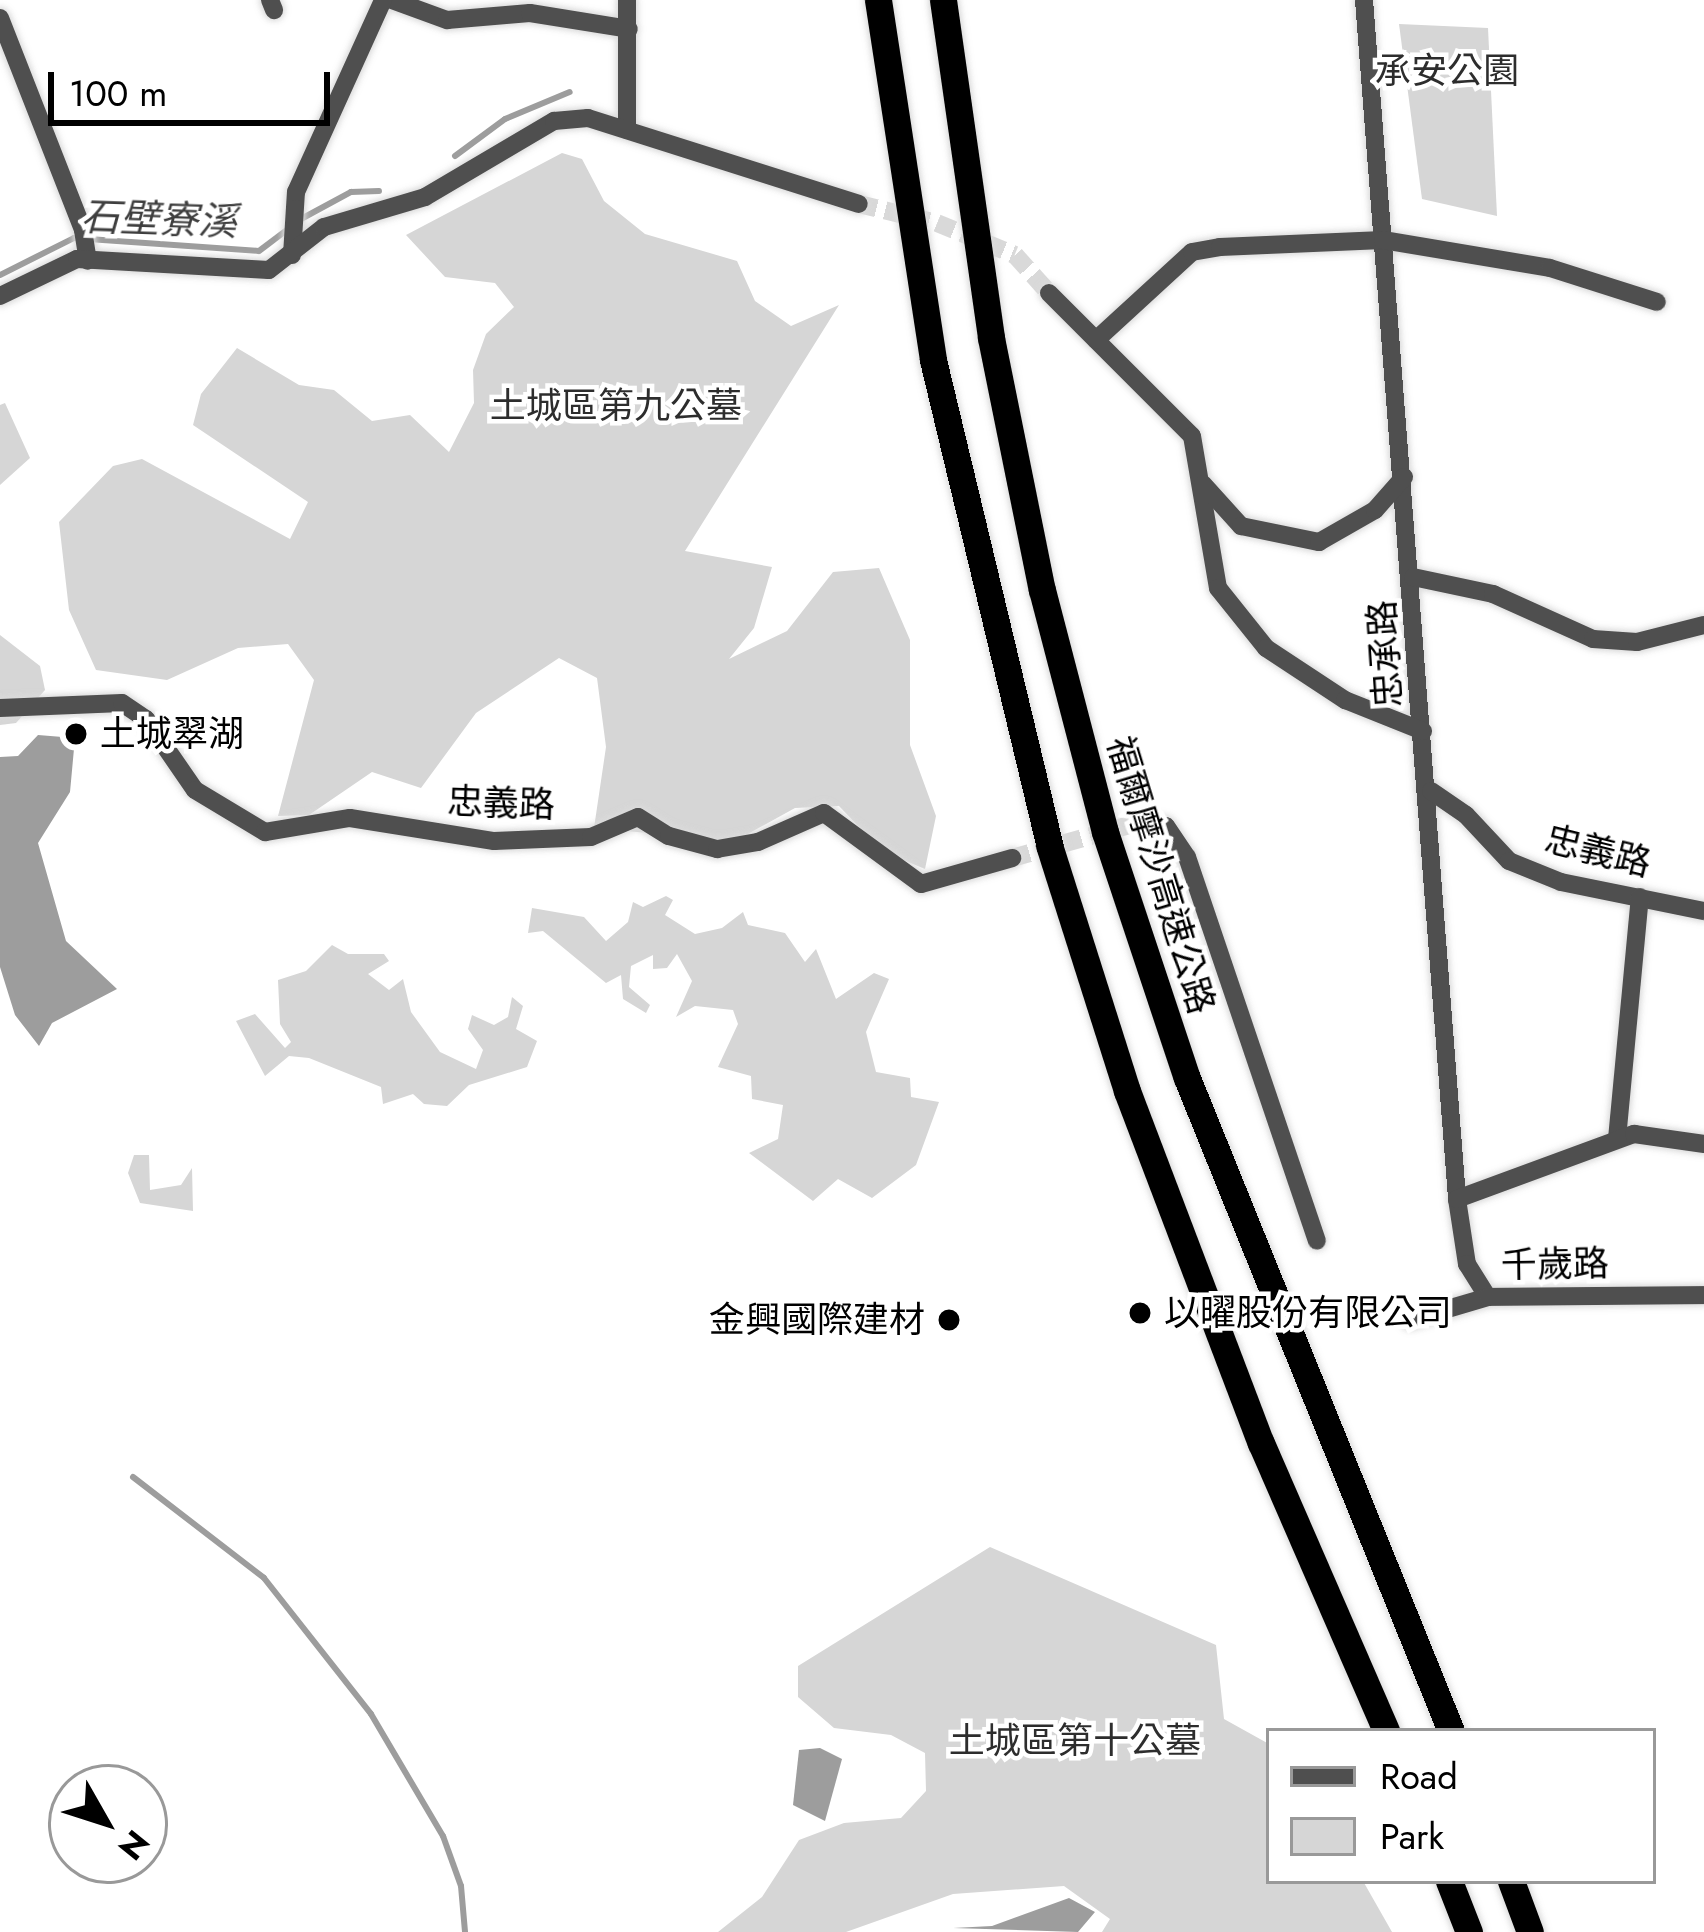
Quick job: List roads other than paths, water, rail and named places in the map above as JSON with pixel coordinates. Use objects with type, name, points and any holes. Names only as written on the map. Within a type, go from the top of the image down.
[{"type":"highway","points":[[878,0],[933,360],[1049,845],[1136,1113],[1262,1443],[1385,1728]]},
{"type":"highway","name":"福爾摩沙高速公路","points":[[943,0],[991,338],[1042,590],[1105,832],[1186,1078],[1449,1728]]},
{"type":"highway","points":[[1450,1884],[1469,1932]]},
{"type":"highway","points":[[1512,1884],[1530,1932]]},
{"type":"street","points":[[290,248],[293,214],[388,0],[447,20],[530,14],[629,29]]},
{"type":"street","points":[[627,0],[627,130]]},
{"type":"street","name":"忠承路","points":[[1364,0],[1431,791],[1457,1199],[1466,1264],[1488,1297]]},
{"type":"street","points":[[0,18],[86,246]]},
{"type":"street","points":[[0,296],[86,246],[247,274],[324,227],[425,197],[554,121],[588,118],[859,203]]},
{"type":"street","points":[[1096,340],[1192,252],[1383,240],[1550,268],[1657,302]]},
{"type":"street","points":[[1049,293],[1192,436],[1218,588],[1266,648],[1345,700],[1423,731]]},
{"type":"street","points":[[1202,483],[1241,526],[1319,542],[1375,510],[1404,477]]},
{"type":"street","points":[[1413,578],[1493,594],[1593,639],[1637,641],[1704,625]]},
{"type":"street","name":"忠義路","points":[[0,708],[122,704],[146,719],[195,790],[265,832],[350,818],[494,842],[591,837],[638,817],[669,836],[717,849],[824,813],[921,884],[1012,858]]},
{"type":"street","name":"忠義路","points":[[1431,791],[1466,815],[1509,861],[1561,882],[1704,911]]},
{"type":"street","points":[[1140,822],[1166,826],[1187,857],[1317,1241]]},
{"type":"street","points":[[1617,1139],[1640,897]]},
{"type":"street","points":[[1457,1199],[1617,1139],[1660,1133],[1704,1144]]},
{"type":"street","name":"千歲路","points":[[1410,1320],[1488,1297],[1704,1295]]},
{"type":"waterway","name":"石壁寮溪","points":[[455,156],[505,119],[570,92]]},
{"type":"waterway","name":"石壁寮溪","points":[[301,219],[351,192],[379,191]]},
{"type":"waterway","name":"石壁寮溪","points":[[0,275],[74,238],[259,251],[291,227]]},
{"type":"waterway","points":[[133,1477],[264,1578],[371,1714],[443,1836],[461,1886],[465,1932]]},
{"type":"tunnel","points":[[859,204],[937,223],[1015,255],[1049,293]]},
{"type":"tunnel","points":[[1012,858],[1140,822]]},
{"type":"place","name":"土城翠湖","points":[[76,734]]},
{"type":"place","name":"以曜股份有限公司","points":[[1140,1313]]},
{"type":"place","name":"金興國際建材","points":[[949,1320]]},
{"type":"park label","name":"承安公園","points":[[1447,71]]},
{"type":"park label","name":"土城區第九公墓","points":[[616,406]]},
{"type":"park label","name":"土城區第十公墓","points":[[1075,1741]]}]
